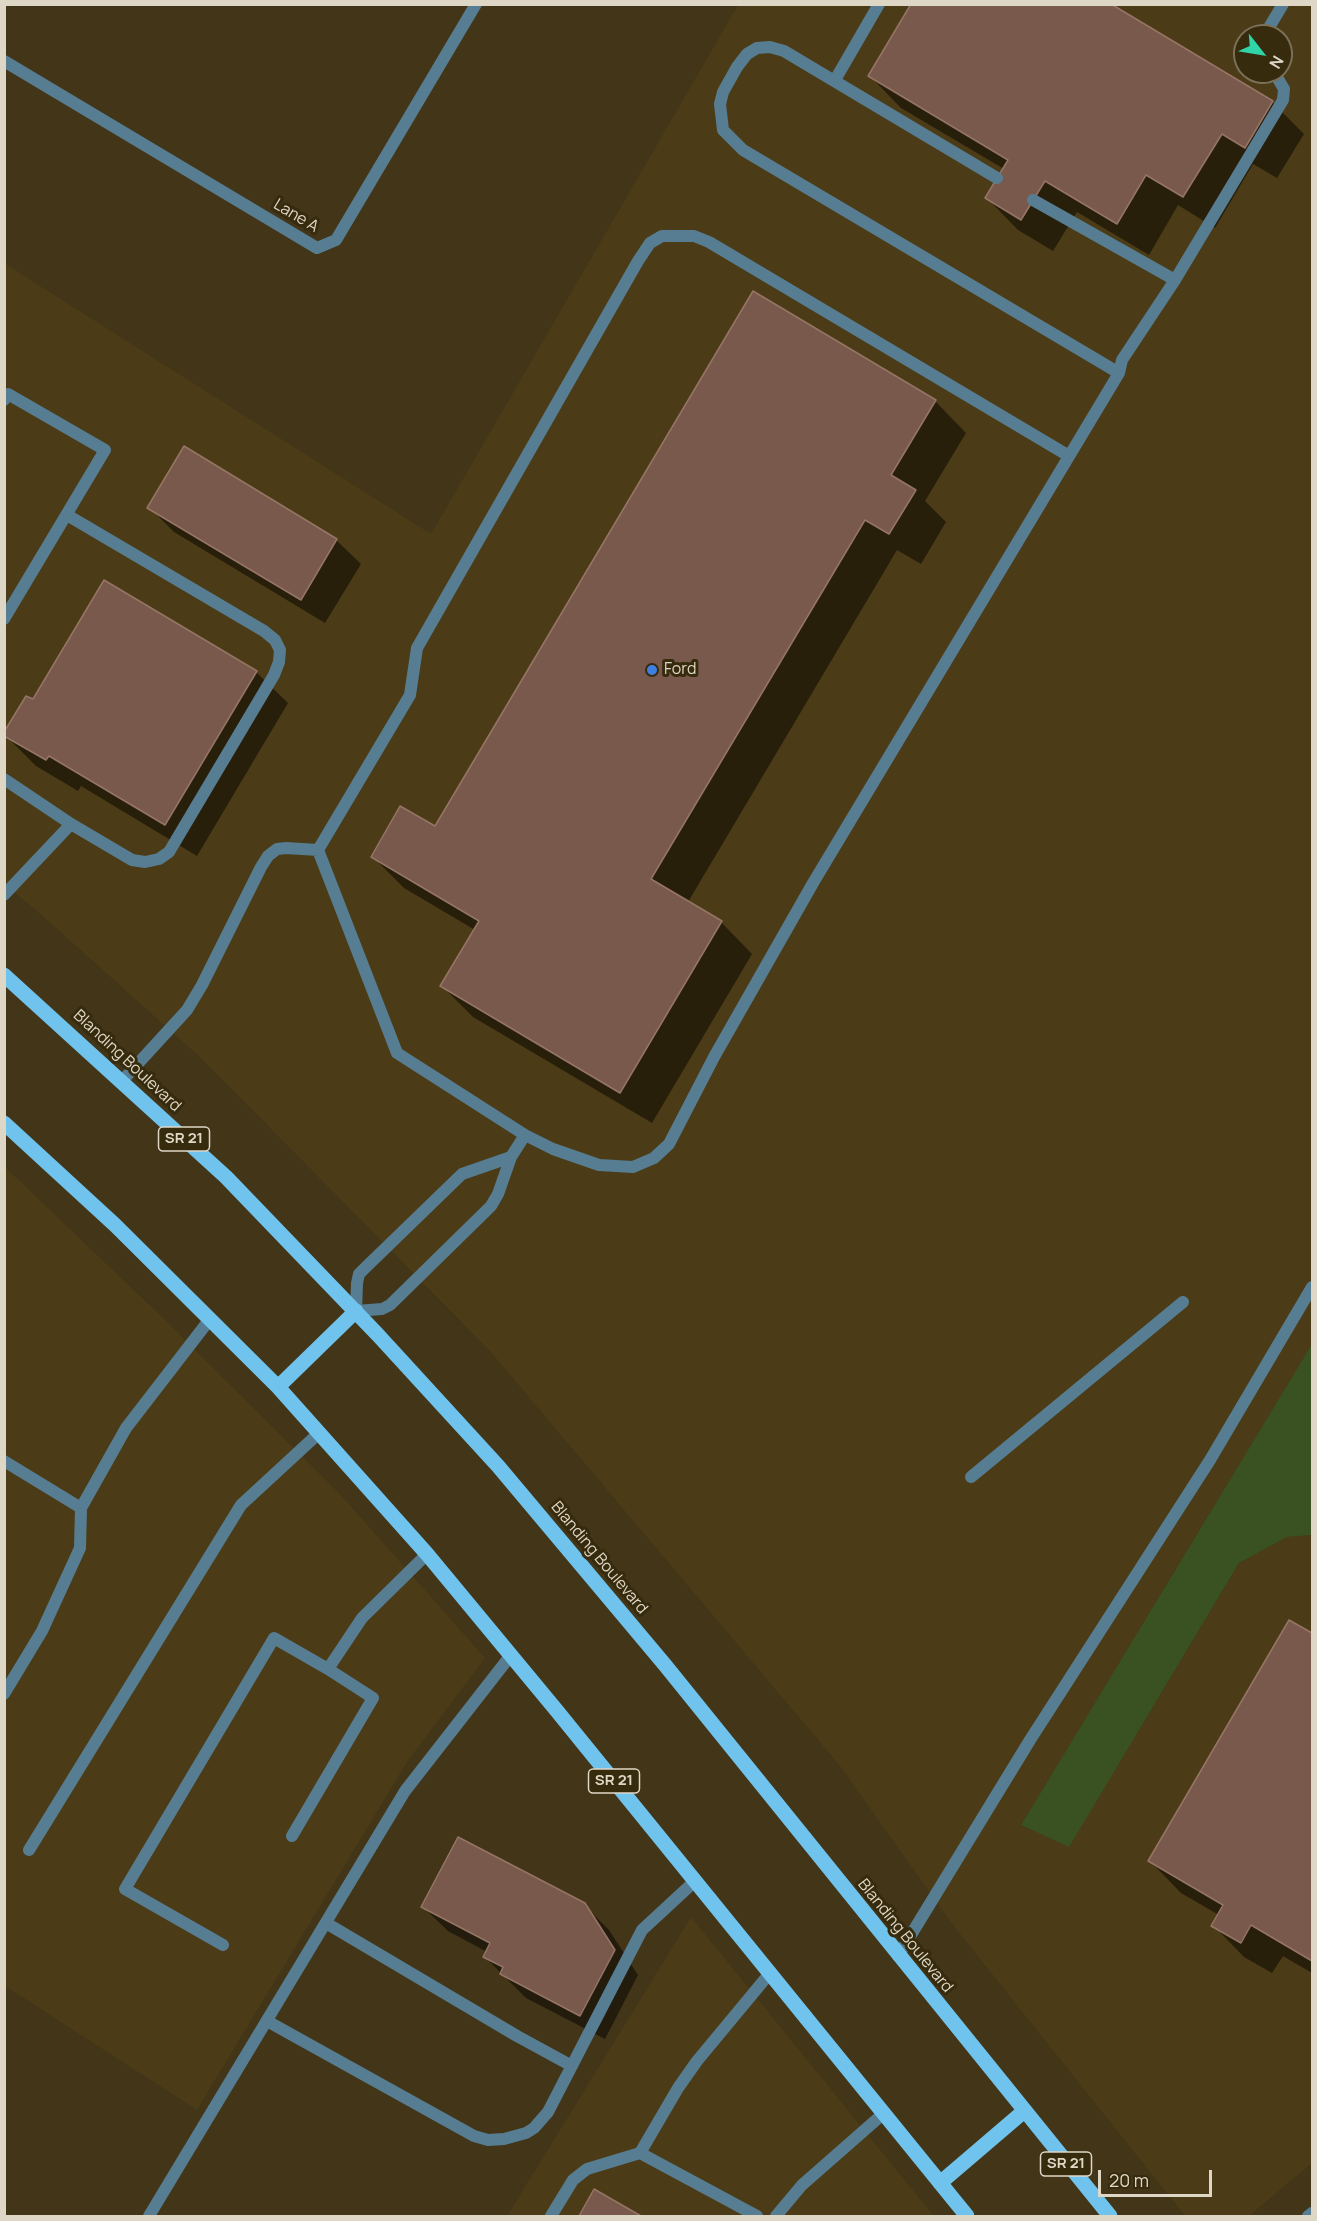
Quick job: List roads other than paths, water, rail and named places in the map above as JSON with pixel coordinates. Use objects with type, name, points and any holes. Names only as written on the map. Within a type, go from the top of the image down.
[{"type":"main road","name":"Blanding Boulevard","points":[[4,975],[226,1177],[356,1311],[498,1466],[665,1665],[1023,2112],[1110,2217]]},
{"type":"main road","name":"SR 21","points":[[4,1122],[115,1225],[278,1387],[427,1554],[967,2217]]},
{"type":"main road","points":[[278,1387],[356,1311]]},
{"type":"main road","points":[[940,2183],[1023,2112]]},
{"type":"street","name":"Lane A","points":[[4,61],[317,248],[336,240],[476,4]]},
{"type":"street","points":[[835,80],[879,4]]},
{"type":"street","points":[[1271,24],[1283,4]]},
{"type":"street","points":[[997,178],[784,51],[770,47],[757,48],[747,54],[723,93],[720,104],[723,130],[743,150],[1119,373]]},
{"type":"street","points":[[318,850],[397,1053],[525,1135],[553,1149],[599,1165],[633,1167],[654,1158],[669,1144],[714,1057],[813,884],[1119,373],[1122,360],[1175,280],[1283,100],[1284,89],[1281,84]]},
{"type":"street","points":[[1033,200],[1175,280]]},
{"type":"street","points":[[318,850],[410,694],[417,648],[638,261],[650,243],[662,236],[694,236],[709,242],[1069,456]]},
{"type":"street","points":[[4,400],[8,394],[105,450],[4,619]]},
{"type":"street","points":[[4,779],[70,825],[132,860],[145,862],[159,859],[169,852],[274,675],[279,662],[280,650],[275,640],[264,630],[67,515]]},
{"type":"street","points":[[4,895],[70,825]]},
{"type":"street","points":[[122,1081],[187,1010],[268,856],[277,849],[318,850]]},
{"type":"street","points":[[511,1157],[462,1174],[365,1268],[359,1274],[357,1283],[356,1311],[382,1309],[390,1305],[491,1206],[498,1194],[511,1157],[525,1135]]},
{"type":"street","points":[[898,1956],[1025,1749],[1210,1460],[1312,1287]]},
{"type":"street","points":[[971,1477],[1183,1302]]},
{"type":"street","points":[[4,1694],[42,1631],[80,1548],[81,1508],[126,1428],[210,1319]]},
{"type":"street","points":[[29,1850],[220,1537],[242,1505],[318,1433]]},
{"type":"street","points":[[4,1461],[81,1508]]},
{"type":"street","points":[[328,1669],[362,1618],[427,1554]]},
{"type":"street","points":[[223,1945],[126,1889],[274,1638],[373,1698],[292,1836]]},
{"type":"street","points":[[149,2217],[405,1791],[511,1655]]},
{"type":"street","points":[[267,2021],[474,2136],[488,2140],[511,2138],[534,2128],[548,2112],[642,1930],[695,1881]]},
{"type":"street","points":[[326,1923],[572,2066]]},
{"type":"street","points":[[551,2217],[573,2180],[587,2169],[640,2153],[678,2088],[697,2061],[770,1973]]},
{"type":"street","points":[[776,2217],[801,2185],[884,2113]]},
{"type":"street","points":[[640,2153],[757,2217]]},
{"type":"street","points":[[1308,2217],[1312,2213]]},
{"type":"place","name":"Ford","points":[[652,670]]}]
